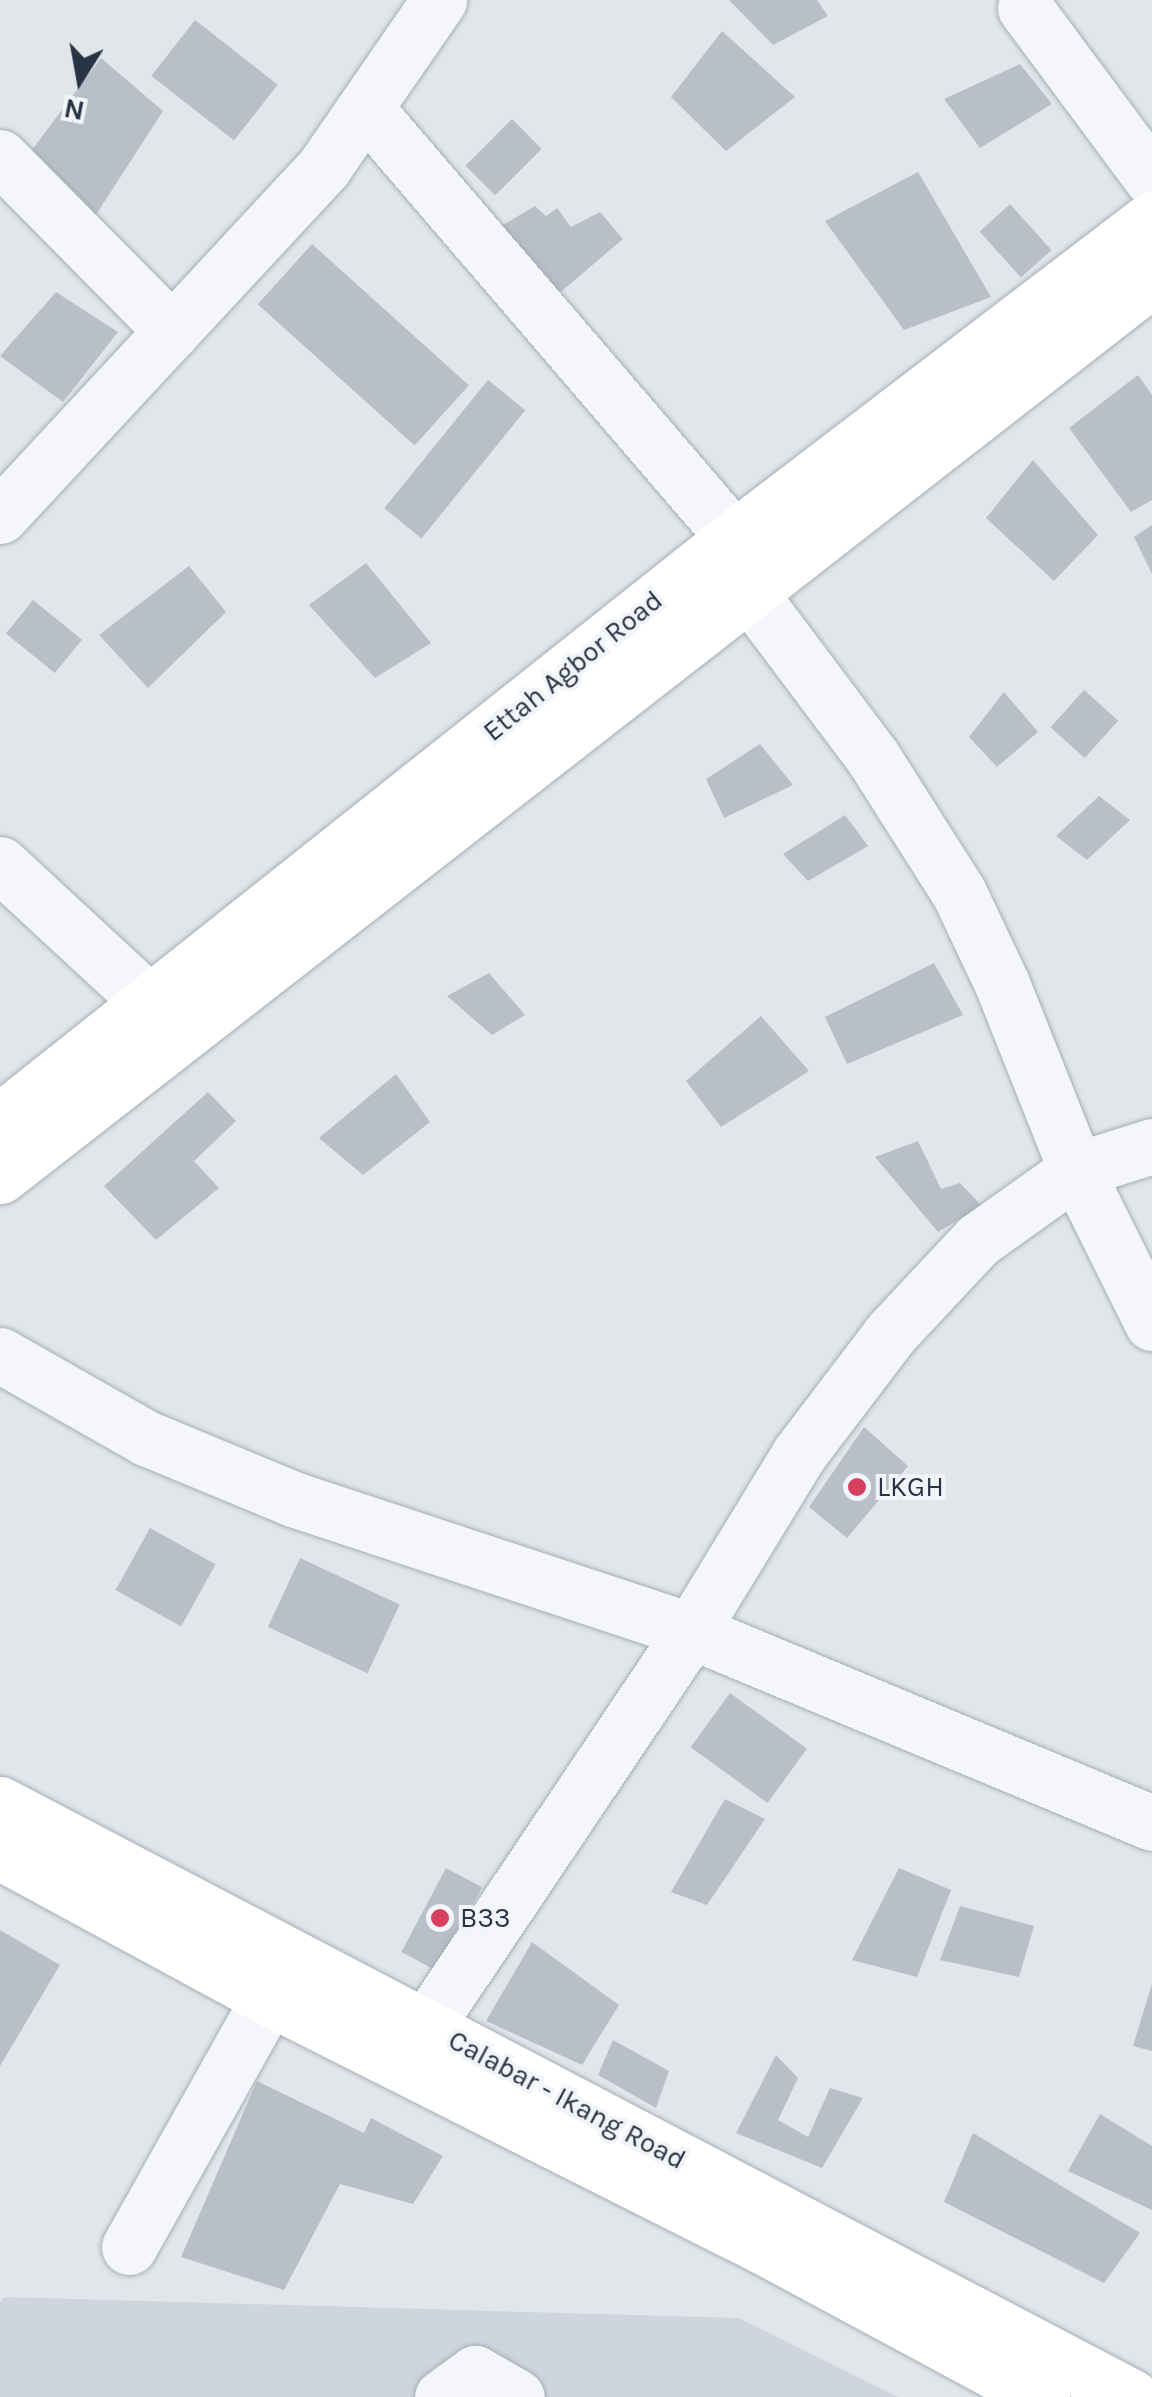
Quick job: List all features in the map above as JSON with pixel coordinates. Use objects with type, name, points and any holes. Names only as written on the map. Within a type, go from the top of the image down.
[{"type":"main road","name":"Ettah Agbor Road","points":[[0,1122],[734,538],[1152,219]]},
{"type":"main road","name":"Ettah Agbor Road","points":[[0,1176],[1152,280]]},
{"type":"main road","name":"Calabar - Ikang Road","points":[[0,1804],[1132,2397]]},
{"type":"main road","name":"Calabar - Ikang Road","points":[[0,1852],[269,1998],[764,2247],[1042,2397]]},
{"type":"street","points":[[0,516],[324,167],[439,0]]},
{"type":"street","points":[[1025,8],[1152,179]]},
{"type":"street","points":[[366,109],[734,538]]},
{"type":"street","points":[[0,157],[172,330]]},
{"type":"street","points":[[748,591],[872,756],[958,893],[1002,984],[1076,1170],[1152,1323]]},
{"type":"street","points":[[0,864],[150,1002]]},
{"type":"street","points":[[426,2026],[691,1631],[800,1454],[890,1334],[978,1240],[1076,1170],[1152,1146]]},
{"type":"street","points":[[0,1356],[130,1429],[293,1499],[691,1631],[1152,1823]]},
{"type":"street","points":[[129,2247],[269,1998]]},
{"type":"street","points":[[442,2397],[476,2374],[517,2397]]},
{"type":"shaded area","points":[[5,2297],[739,2318],[898,2397],[0,2397],[0,2303]]},
{"type":"building","points":[[729,0],[817,0],[828,16],[773,45]]},
{"type":"building","points":[[195,20],[278,85],[234,141],[151,76]]},
{"type":"building","points":[[722,31],[795,97],[726,151],[671,97]]},
{"type":"building","points":[[101,58],[163,111],[90,224],[19,167]]},
{"type":"building","points":[[1020,64],[1052,104],[980,148],[944,99]]},
{"type":"building","points":[[512,119],[542,149],[495,195],[465,166]]},
{"type":"building","points":[[918,172],[991,297],[904,330],[825,221]]},
{"type":"building","points":[[1010,204],[1051,250],[1021,278],[980,231]]},
{"type":"building","points":[[535,206],[546,216],[557,208],[571,227],[600,212],[623,239],[556,296],[501,226]]},
{"type":"building","points":[[312,244],[469,385],[415,445],[258,304]]},
{"type":"building","points":[[56,292],[118,332],[63,402],[0,356]]},
{"type":"building","points":[[1138,375],[1152,395],[1152,500],[1131,512],[1069,428]]},
{"type":"building","points":[[488,380],[525,410],[421,538],[384,508]]},
{"type":"building","points":[[1033,460],[1098,535],[1054,581],[986,518]]},
{"type":"building","points":[[1152,525],[1152,574],[1134,537]]},
{"type":"building","points":[[366,563],[431,643],[375,678],[309,605]]},
{"type":"building","points":[[189,566],[226,612],[148,688],[99,635]]},
{"type":"building","points":[[33,600],[82,640],[55,673],[6,633]]},
{"type":"building","points":[[1084,690],[1118,721],[1085,758],[1051,727]]},
{"type":"building","points":[[1004,692],[1038,732],[997,767],[969,737]]},
{"type":"building","points":[[760,744],[793,785],[724,818],[706,779]]},
{"type":"building","points":[[1099,796],[1130,820],[1087,860],[1056,836]]},
{"type":"building","points":[[845,815],[868,846],[808,881],[783,854]]},
{"type":"building","points":[[934,963],[963,1015],[847,1064],[825,1017]]},
{"type":"building","points":[[489,973],[525,1015],[492,1035],[447,996]]},
{"type":"building","points":[[761,1016],[809,1071],[721,1127],[686,1081]]},
{"type":"building","points":[[396,1074],[430,1122],[363,1175],[319,1138]]},
{"type":"building","points":[[208,1092],[236,1121],[194,1161],[219,1188],[156,1240],[104,1186]]},
{"type":"building","points":[[918,1141],[941,1189],[960,1183],[982,1206],[938,1232],[875,1157]]},
{"type":"building","name":"LKGH","points":[[864,1427],[908,1466],[847,1538],[809,1507]]},
{"type":"building","points":[[150,1528],[216,1564],[181,1626],[116,1590]]},
{"type":"building","points":[[300,1558],[400,1604],[368,1673],[268,1627]]},
{"type":"building","points":[[730,1693],[807,1749],[767,1803],[691,1747]]},
{"type":"building","points":[[725,1799],[765,1819],[707,1905],[671,1892]]},
{"type":"building","name":"B33","points":[[446,1868],[482,1887],[438,1971],[401,1952]]},
{"type":"building","points":[[899,1868],[951,1890],[917,1977],[852,1960]]},
{"type":"building","points":[[960,1906],[1034,1926],[1019,1977],[940,1960]]},
{"type":"building","points":[[0,1930],[60,1965],[0,2066]]},
{"type":"building","points":[[532,1942],[619,2005],[582,2065],[486,2021]]},
{"type":"building","points":[[1152,1984],[1152,2051],[1133,2046]]},
{"type":"building","points":[[613,2040],[669,2071],[656,2108],[598,2075]]},
{"type":"building","points":[[776,2055],[798,2078],[778,2120],[808,2137],[830,2088],[863,2098],[822,2168],[736,2133]]},
{"type":"building","points":[[257,2081],[364,2133],[371,2118],[443,2156],[413,2204],[340,2184],[284,2290],[181,2257]]},
{"type":"building","points":[[1100,2114],[1152,2146],[1152,2210],[1068,2171]]},
{"type":"building","points":[[973,2133],[1140,2233],[1104,2283],[944,2202]]},
{"type":"place","name":"LKGH","points":[[857,1487]]},
{"type":"place","name":"B33","points":[[440,1918]]}]
